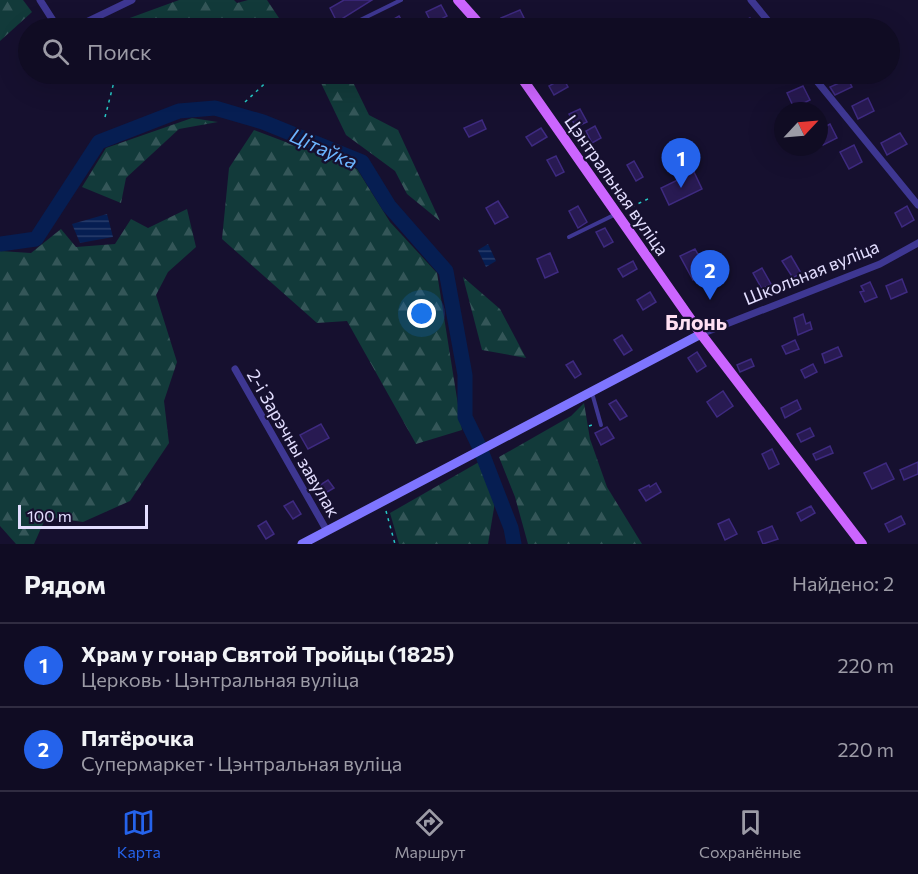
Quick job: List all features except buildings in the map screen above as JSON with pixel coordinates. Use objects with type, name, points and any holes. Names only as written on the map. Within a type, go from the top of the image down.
[{"type":"main road","points":[[458,0],[474,18]]},
{"type":"main road","name":"Цэнтральная вуліца","points":[[526,84],[701,334],[862,544]]},
{"type":"main road","name":"Школьная вуліца","points":[[302,544],[701,334]]},
{"type":"street","points":[[40,0],[51,18]]},
{"type":"street","points":[[95,18],[132,0]]},
{"type":"street","points":[[751,0],[766,18]]},
{"type":"street","points":[[819,84],[918,205]]},
{"type":"street","name":"Школьная вуліца","points":[[701,334],[880,264],[918,243]]},
{"type":"street","name":"2-і Зарэчны завулак","points":[[235,369],[327,531]]},
{"type":"lane","points":[[364,18],[401,0]]},
{"type":"lane","points":[[569,237],[616,214]]},
{"type":"lane","points":[[590,394],[601,425]]},
{"type":"path","points":[[105,117],[113,84]]},
{"type":"path","points":[[245,102],[265,84]]},
{"type":"path","points":[[616,214],[652,197]]},
{"type":"path","points":[[383,501],[395,544]]},
{"type":"green space","points":[[0,0],[23,0],[32,12],[25,18],[18,18],[18,25],[0,41]]},
{"type":"green space","points":[[179,0],[234,0],[237,3],[248,0],[267,0],[279,18],[130,18]]},
{"type":"green space","points":[[321,84],[354,84],[369,115],[398,130],[440,221],[407,194],[395,171],[346,135]]},
{"type":"green space","points":[[192,118],[218,122],[179,129],[126,178],[121,203],[82,187],[106,148]]},
{"type":"green space","points":[[254,130],[357,169],[390,222],[437,273],[462,430],[416,444],[347,321],[317,323],[222,239],[229,168]]},
{"type":"green space","points":[[187,209],[196,247],[168,272],[156,295],[177,362],[164,401],[169,443],[130,501],[83,522],[46,517],[34,544],[16,544],[0,526],[0,251],[31,253],[61,229],[76,247],[115,244],[131,219],[148,228]]},
{"type":"green space","points":[[463,277],[500,309],[526,358],[482,350]]},
{"type":"green space","points":[[584,403],[590,439],[607,487],[642,544],[528,544],[515,497],[499,457],[571,416]]},
{"type":"green space","points":[[479,462],[495,502],[488,544],[399,544],[390,513]]},
{"type":"water","points":[[107,214],[113,237],[80,243],[72,224]]},
{"type":"water","points":[[488,244],[496,261],[486,267],[478,250]]},
{"type":"waterway","name":"Цітаўка","points":[[0,244],[36,239],[99,142],[179,111],[215,108],[263,122],[362,162],[389,206],[446,271],[465,375],[465,417],[480,448],[511,528],[514,544]]},
{"type":"place","name":"Храм у гонар Святой Тройцы (1825)","points":[[681,188]]},
{"type":"place","name":"Пятёрочка","points":[[710,300]]},
{"type":"district","name":"Блонь","points":[[696,321]]}]
